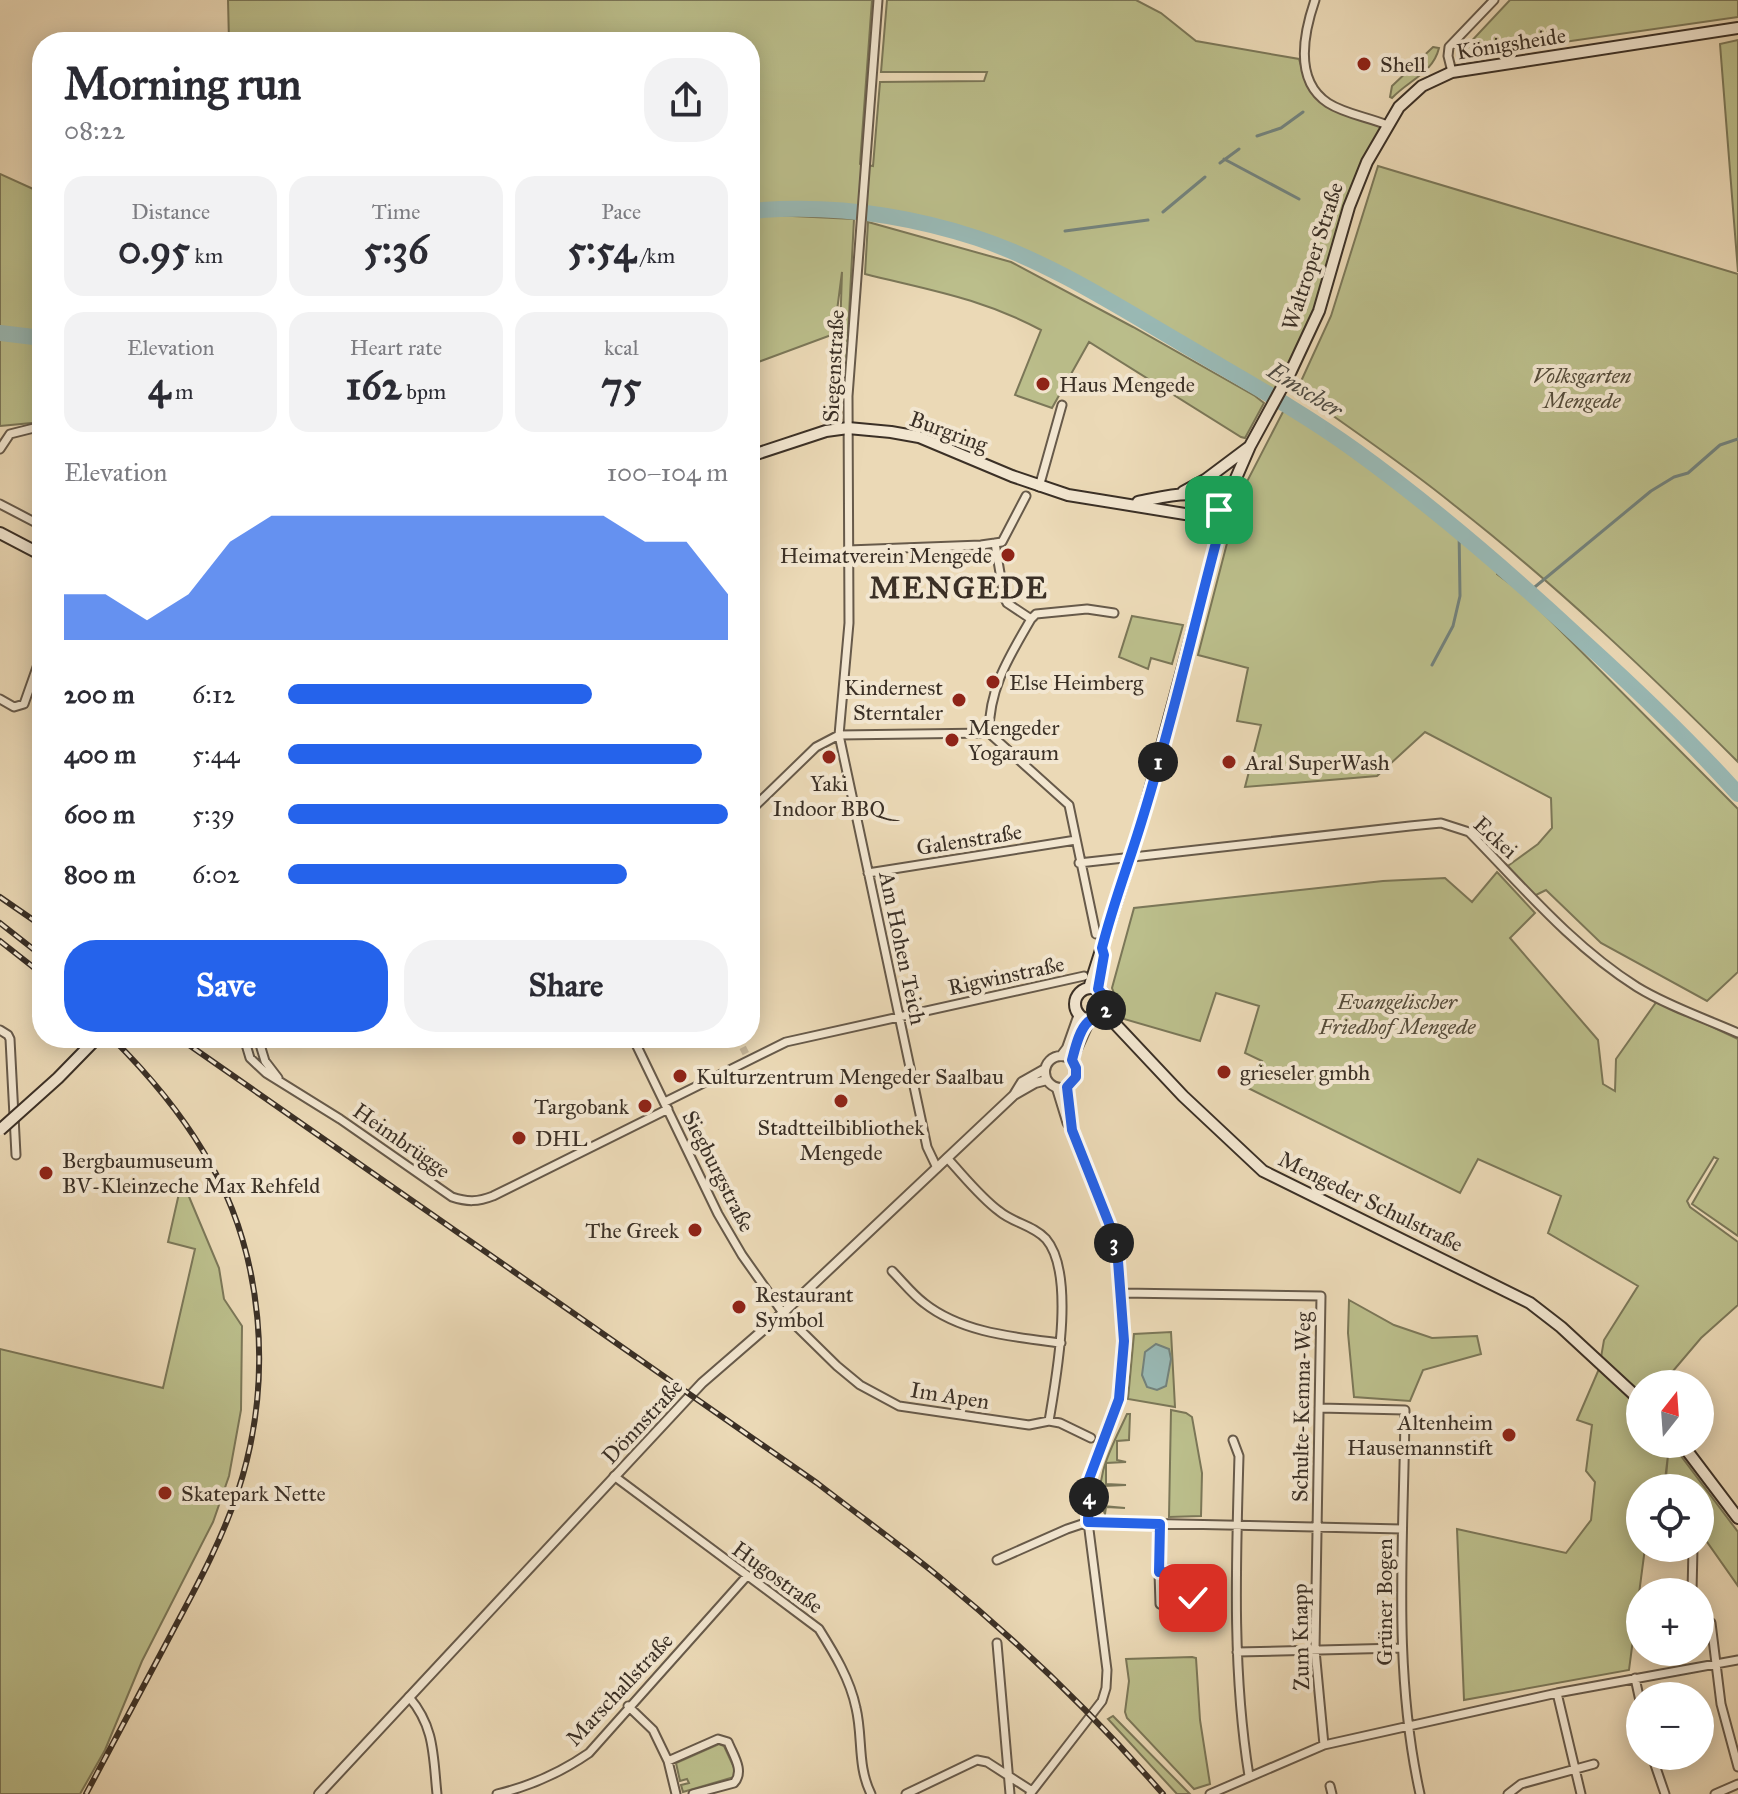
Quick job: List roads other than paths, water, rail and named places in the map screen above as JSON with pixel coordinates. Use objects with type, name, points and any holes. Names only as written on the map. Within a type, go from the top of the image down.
[{"type":"main road","name":"Königsheide","points":[[1435,79],[1452,72],[1738,28]]},
{"type":"main road","name":"Waltroper Straße","points":[[1094,988],[1096,959],[1102,948],[1172,713],[1230,492],[1319,311],[1360,176],[1399,107],[1413,93],[1435,79]]},
{"type":"main road","name":"Burgring","points":[[760,452],[806,436],[848,428],[919,437],[1039,487]]},
{"type":"main road","points":[[1177,495],[1205,480],[1250,446]]},
{"type":"main road","points":[[1039,487],[1068,495],[1222,520]]},
{"type":"main road","points":[[1127,504],[1195,494],[1207,498],[1217,508],[1222,520]]},
{"type":"main road","points":[[0,533],[32,550]]},
{"type":"main road","points":[[1094,988],[1107,999],[1105,1013],[1098,1018],[1084,1017],[1076,999],[1080,991],[1094,988]]},
{"type":"main road","name":"Mengeder Schulstraße","points":[[1105,1013],[1183,1096],[1263,1171],[1530,1303],[1626,1387]]},
{"type":"main road","points":[[0,1130],[87,1048]]},
{"type":"main road","points":[[1693,1458],[1738,1518]]},
{"type":"street","name":"Siegenstraße","points":[[839,735],[848,637],[848,428],[878,0]]},
{"type":"street","points":[[1315,0],[1308,23],[1304,56],[1314,86],[1331,105],[1387,125]]},
{"type":"street","points":[[1452,72],[1448,56],[1451,44],[1494,0]]},
{"type":"street","points":[[1039,487],[1062,405]]},
{"type":"street","points":[[0,449],[10,434],[32,428]]},
{"type":"street","points":[[1026,496],[999,543],[1004,597],[1007,603],[1031,619]]},
{"type":"street","points":[[0,504],[32,521]]},
{"type":"street","points":[[848,550],[999,543]]},
{"type":"street","points":[[989,733],[993,690],[1036,614],[1087,609],[1114,613]]},
{"type":"street","points":[[0,699],[14,707],[24,704],[32,681]]},
{"type":"street","points":[[760,801],[816,747],[839,735],[989,733],[1065,800],[1073,817],[1079,863],[1096,934]]},
{"type":"street","name":"Am Hohen Teich","points":[[839,735],[927,1147],[937,1168]]},
{"type":"street","name":"Eckei","points":[[1079,863],[1451,824],[1469,832],[1561,926],[1615,972],[1668,1003],[1738,1033]]},
{"type":"street","name":"Galenstraße","points":[[868,873],[1076,840]]},
{"type":"street","name":"Rigwinstraße","points":[[666,1106],[786,1042],[1084,976]]},
{"type":"street","points":[[1061,1056],[1084,1017]]},
{"type":"street","points":[[1056,1087],[1067,1087],[1074,1081],[1077,1072],[1072,1060],[1084,1017]]},
{"type":"street","points":[[0,1030],[10,1039],[16,1155]]},
{"type":"street","name":"Heimbrügge","points":[[247,1048],[250,1058],[291,1091],[340,1119],[452,1197],[471,1202],[493,1196],[666,1106]]},
{"type":"street","name":"Heimbrügge","points":[[261,1048],[265,1061],[291,1091]]},
{"type":"street","name":"Siegburgstraße","points":[[638,1048],[723,1224],[783,1313]]},
{"type":"street","points":[[906,1794],[977,1760],[987,1762],[1031,1792],[1105,1694],[1107,1670],[1088,1522],[1092,1468],[1119,1399],[1124,1341],[1112,1231],[1067,1123],[1056,1087],[1047,1080],[1045,1069],[1052,1058],[1061,1056],[1072,1060]]},
{"type":"street","name":"Dönnstraße","points":[[1014,1095],[1022,1082],[1045,1069]]},
{"type":"street","name":"Dönnstraße","points":[[319,1794],[702,1383],[783,1313],[1014,1095],[1047,1080]]},
{"type":"street","points":[[1067,1087],[1072,1130]]},
{"type":"street","points":[[947,1158],[999,1212],[1034,1229],[1050,1244],[1059,1279],[1061,1343],[1049,1421]]},
{"type":"street","points":[[892,1271],[921,1301],[952,1320],[998,1334],[1061,1343]]},
{"type":"street","name":"Schulte-Kemna-Weg","points":[[1121,1293],[1321,1296],[1317,1527]]},
{"type":"street","name":"Im Apen","points":[[783,1313],[860,1385],[899,1406],[1029,1425],[1049,1421],[1091,1438]]},
{"type":"street","name":"Grüner Bogen","points":[[1319,1408],[1405,1410],[1400,1648],[1407,1725],[1420,1794]]},
{"type":"street","points":[[1233,1440],[1239,1456],[1239,1701],[1249,1776]]},
{"type":"street","name":"Hugostraße","points":[[614,1476],[819,1629],[837,1658],[856,1708],[861,1766],[871,1794]]},
{"type":"street","points":[[997,1560],[1088,1522],[1402,1529]]},
{"type":"street","points":[[1159,1572],[1184,1572],[1192,1577],[1193,1598],[1189,1606],[1160,1604],[1159,1572],[1160,1524]]},
{"type":"street","name":"Zum Knapp","points":[[1317,1527],[1315,1650],[1324,1745]]},
{"type":"street","name":"Marschallstraße","points":[[497,1794],[530,1786],[589,1753],[746,1577]]},
{"type":"street","points":[[997,1643],[1010,1794]]},
{"type":"street","points":[[1237,1652],[1400,1648]]},
{"type":"street","points":[[1738,1660],[1714,1663],[1738,1767]]},
{"type":"street","points":[[1210,1794],[1324,1745],[1557,1693],[1698,1666]]},
{"type":"street","points":[[1635,1678],[1636,1682]]},
{"type":"street","points":[[1557,1693],[1581,1794]]},
{"type":"street","points":[[409,1697],[422,1713],[430,1732],[437,1794]]},
{"type":"street","points":[[628,1706],[653,1730],[668,1761],[676,1794]]},
{"type":"street","points":[[668,1761],[718,1739],[728,1742],[740,1772],[738,1778],[734,1783],[693,1794]]},
{"type":"street","points":[[1508,1794],[1521,1784],[1594,1764]]},
{"type":"street","points":[[1657,1770],[1665,1794]]},
{"type":"street","points":[[1715,1794],[1738,1784]]},
{"type":"water","points":[[1156,1344],[1169,1349],[1171,1359],[1166,1386],[1157,1390],[1147,1387],[1142,1375],[1145,1352]]},
{"type":"waterway","points":[[1257,136],[1281,128],[1303,112]]},
{"type":"waterway","points":[[1220,163],[1239,149]]},
{"type":"waterway","points":[[1224,159],[1299,199]]},
{"type":"waterway","points":[[1163,212],[1205,177]]},
{"type":"waterway","name":"Emscher","points":[[760,210],[808,209],[865,213],[921,223],[977,238],[1030,259],[1082,285],[1248,382],[1356,451],[1472,542],[1643,696],[1738,794]]},
{"type":"waterway","points":[[1065,231],[1148,220]]},
{"type":"waterway","points":[[1039,265],[1043,260]]},
{"type":"waterway","name":"Emscher","points":[[0,333],[32,337]]},
{"type":"waterway","points":[[1530,591],[1651,491],[1674,477],[1688,473],[1720,445],[1738,439]]},
{"type":"waterway","points":[[1432,665],[1453,626],[1460,596],[1459,528]]},
{"type":"tunnel","points":[[743,1048],[749,1060]]},
{"type":"railway","points":[[0,897],[32,919]]},
{"type":"railway","points":[[0,923],[32,948]]},
{"type":"railway","points":[[0,941],[32,966]]},
{"type":"railway","points":[[86,1794],[194,1591],[225,1525],[249,1449],[259,1361],[251,1274],[240,1231],[224,1190],[183,1121],[150,1078],[122,1048]]},
{"type":"railway","points":[[193,1048],[817,1483],[923,1564],[1027,1653],[1111,1736],[1163,1794]]},
{"type":"place","name":"Shell","points":[[1364,64]]},
{"type":"place","name":"Haus Mengede","points":[[1043,384]]},
{"type":"place","name":"Heimatverein Mengede","points":[[1008,555]]},
{"type":"place","name":"Else Heimberg","points":[[993,682]]},
{"type":"place","name":"Kindernest Sterntaler","points":[[959,700]]},
{"type":"place","name":"Mengeder Yogaraum","points":[[952,740]]},
{"type":"place","name":"Yaki Indoor BBQ","points":[[829,757]]},
{"type":"place","name":"Aral SuperWash","points":[[1229,762]]},
{"type":"place","name":"grieseler gmbh","points":[[1224,1072]]},
{"type":"place","name":"Kulturzentrum Mengeder Saalbau","points":[[680,1076]]},
{"type":"place","name":"Stadtteilbibliothek Mengede","points":[[841,1101]]},
{"type":"place","name":"Targobank","points":[[645,1106]]},
{"type":"place","name":"DHL","points":[[519,1138]]},
{"type":"place","name":"Bergbaumuseum BV-Kleinzeche Max Rehfeld","points":[[46,1173]]},
{"type":"place","name":"The Greek","points":[[695,1230]]},
{"type":"place","name":"Restaurant Symbol","points":[[739,1307]]},
{"type":"place","name":"Altenheim Hausemannstift","points":[[1509,1435]]},
{"type":"place","name":"Skatepark Nette","points":[[165,1493]]},
{"type":"district","name":"MENGEDE","points":[[959,588]]},
{"type":"park label","name":"Volksgarten Mengede","points":[[1582,388]]},
{"type":"park label","name":"Evangelischer Friedhof Mengede","points":[[1397,1014]]}]
